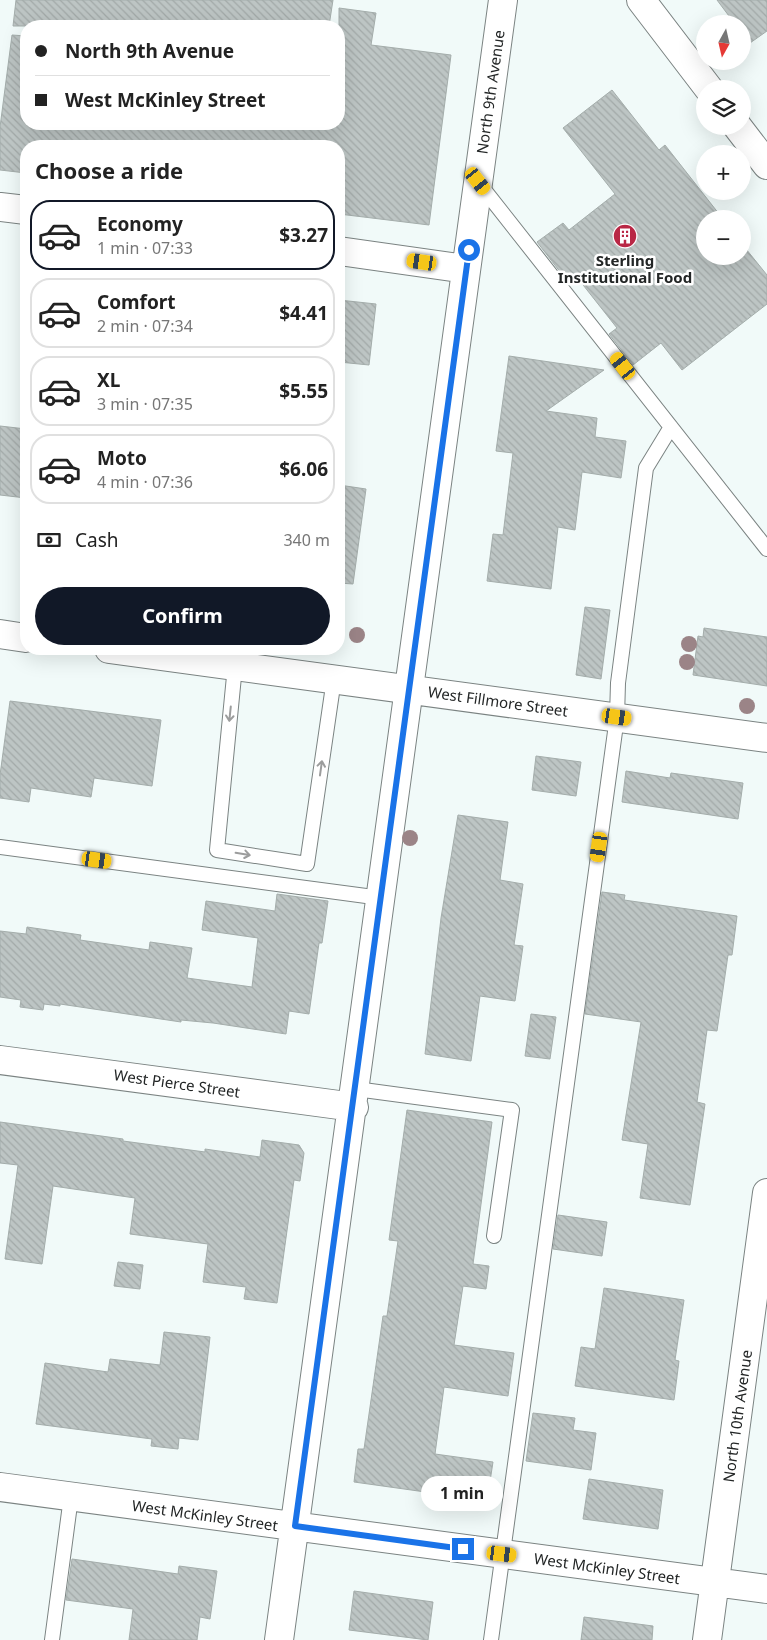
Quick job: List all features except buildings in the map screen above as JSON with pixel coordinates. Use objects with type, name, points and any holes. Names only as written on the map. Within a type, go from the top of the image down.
[{"type":"street","name":"North 9th Avenue","points":[[279,1640],[355,1098],[503,0]]},
{"type":"street","points":[[641,0],[702,80]]},
{"type":"street","points":[[744,135],[767,165]]},
{"type":"street","points":[[0,207],[20,209]]},
{"type":"street","points":[[345,252],[466,268]]},
{"type":"street","points":[[0,634],[20,637]]},
{"type":"street","name":"West Fillmore Street","points":[[153,655],[767,738]]},
{"type":"street","name":"West Pierce Street","points":[[0,1060],[355,1098]]},
{"type":"street","name":"North 10th Avenue","points":[[707,1640],[767,1193]]},
{"type":"street","name":"West McKinley Street","points":[[0,1488],[767,1589]]},
{"type":"lane","points":[[478,181],[767,549]]},
{"type":"lane","points":[[491,1640],[617,717],[618,683],[646,468],[671,427]]},
{"type":"lane","points":[[235,666],[217,850],[307,864],[334,679]]},
{"type":"lane","points":[[0,847],[381,898]]},
{"type":"lane","points":[[355,1098],[512,1110],[494,1236]]},
{"type":"lane","points":[[52,1640],[71,1497]]},
{"type":"place","name":"Sterling Institutional Food","points":[[625,236]]},
{"type":"route","points":[[463,1549],[295,1526],[354,1108],[404,720],[469,250]]}]
